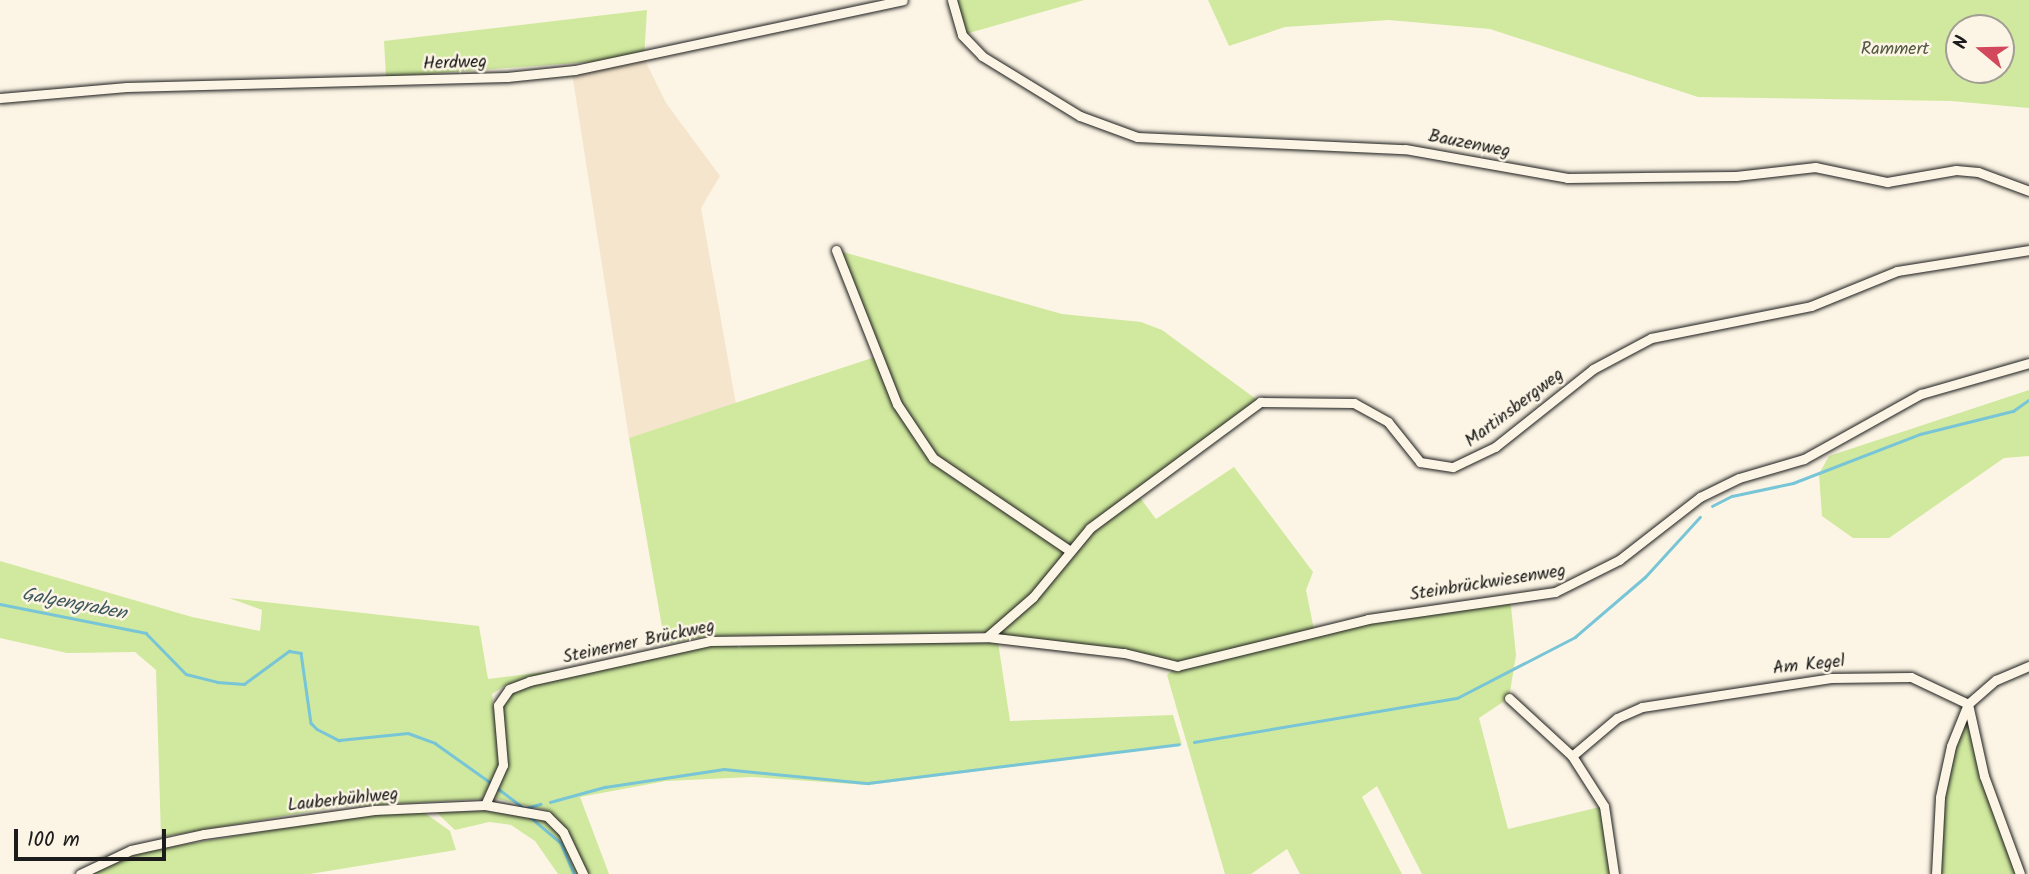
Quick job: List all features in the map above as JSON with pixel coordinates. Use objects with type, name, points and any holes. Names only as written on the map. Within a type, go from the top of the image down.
[{"type":"street","name":"Herdweg","points":[[0,98],[127,87],[534,75],[644,58],[903,0]]},
{"type":"street","name":"Bauzenweg","points":[[951,0],[961,36],[982,56],[1080,116],[1137,137],[1405,149],[1567,178],[1736,176],[1815,167],[1887,182],[1956,170],[1978,172],[2029,191]]},
{"type":"street","points":[[836,250],[897,404],[927,450],[1069,550]]},
{"type":"street","name":"Martinsbergweg","points":[[987,637],[1026,604],[1069,550],[1135,491],[1260,402],[1354,403],[1388,422],[1420,462],[1453,467],[1495,447],[1593,369],[1651,338],[1811,306],[1897,271],[2029,250]]},
{"type":"street","name":"Steinbrückwiesenweg","points":[[987,637],[1124,653],[1177,666],[1367,619],[1555,592],[1619,560],[1700,497],[1739,478],[1804,459],[1921,394],[2029,362]]},
{"type":"street","name":"Steinerner Brückweg","points":[[485,805],[501,775],[498,705],[509,689],[530,681],[710,641],[987,637]]},
{"type":"street","points":[[1936,874],[1940,797],[1951,746],[1968,704],[1996,680],[2029,666]]},
{"type":"street","name":"Am Kegel","points":[[1572,756],[1617,718],[1642,707],[1757,687],[1894,674],[1930,684],[1968,704]]},
{"type":"street","points":[[1510,698],[1572,756],[1604,806],[1614,874]]},
{"type":"street","points":[[1968,704],[1984,776],[2020,874]]},
{"type":"street","name":"Lauberbühlweg","points":[[80,874],[131,850],[204,834],[374,810],[485,805],[540,813],[563,832],[583,874]]},
{"type":"shaded area","points":[[644,58],[666,103],[720,176],[701,208],[736,404],[629,438],[572,73]]},
{"type":"green space","points":[[952,0],[1084,0],[962,35]]},
{"type":"green space","name":"Rammert","points":[[1208,0],[2029,0],[2029,108],[1951,101],[1698,97],[1490,29],[1389,20],[1285,27],[1229,46]]},
{"type":"green space","points":[[647,10],[644,58],[386,77],[384,41]]},
{"type":"green space","points":[[836,250],[1062,314],[1141,322],[1162,330],[1260,402],[1135,491],[1156,519],[1234,467],[1313,572],[1306,590],[1314,630],[1510,597],[1516,655],[1509,698],[1479,718],[1508,829],[1604,806],[1614,874],[1422,874],[1377,786],[1362,797],[1402,874],[1300,874],[1287,849],[1251,874],[1225,874],[1167,675],[1176,667],[1141,658],[1011,641],[992,632],[709,636],[665,644],[629,438],[875,357]]},
{"type":"green space","points":[[2029,390],[2029,456],[2004,458],[1889,538],[1853,538],[1822,516],[1819,474],[1829,456]]},
{"type":"green space","points":[[0,561],[192,617],[260,631],[262,610],[229,598],[479,626],[488,679],[561,670],[506,685],[492,694],[500,766],[482,799],[336,807],[161,837],[156,670],[135,652],[67,653],[0,638]]},
{"type":"green space","points":[[998,642],[1010,721],[1173,715],[1182,745],[868,785],[752,777],[666,781],[580,797],[609,874],[558,874],[535,841],[511,825],[489,822],[455,830],[436,812],[487,811],[549,821],[546,810],[493,798],[506,769],[503,703],[511,692],[531,683],[710,643],[736,643],[740,649],[741,644]]},
{"type":"green space","points":[[1968,704],[1984,776],[2020,874],[1936,874],[1940,797]]},
{"type":"green space","points":[[422,811],[450,831],[456,850],[310,874],[90,874],[145,851],[373,813]]},
{"type":"waterway","points":[[1712,506],[1732,496],[1793,483],[1920,434],[2013,411],[2029,400]]},
{"type":"waterway","points":[[1194,742],[1457,698],[1575,637],[1645,577],[1700,517]]},
{"type":"waterway","name":"Galgengraben","points":[[0,604],[146,633],[186,674],[217,682],[244,684],[289,651],[301,653],[311,723],[317,729],[339,740],[408,733],[435,743],[491,783]]},
{"type":"waterway","points":[[550,802],[605,787],[724,769],[868,783],[1179,744]]},
{"type":"waterway","name":"Galgengraben","points":[[496,787],[526,810]]},
{"type":"waterway","points":[[526,808],[540,804]]},
{"type":"waterway","name":"Galgengraben","points":[[529,816],[561,843],[574,874]]}]
